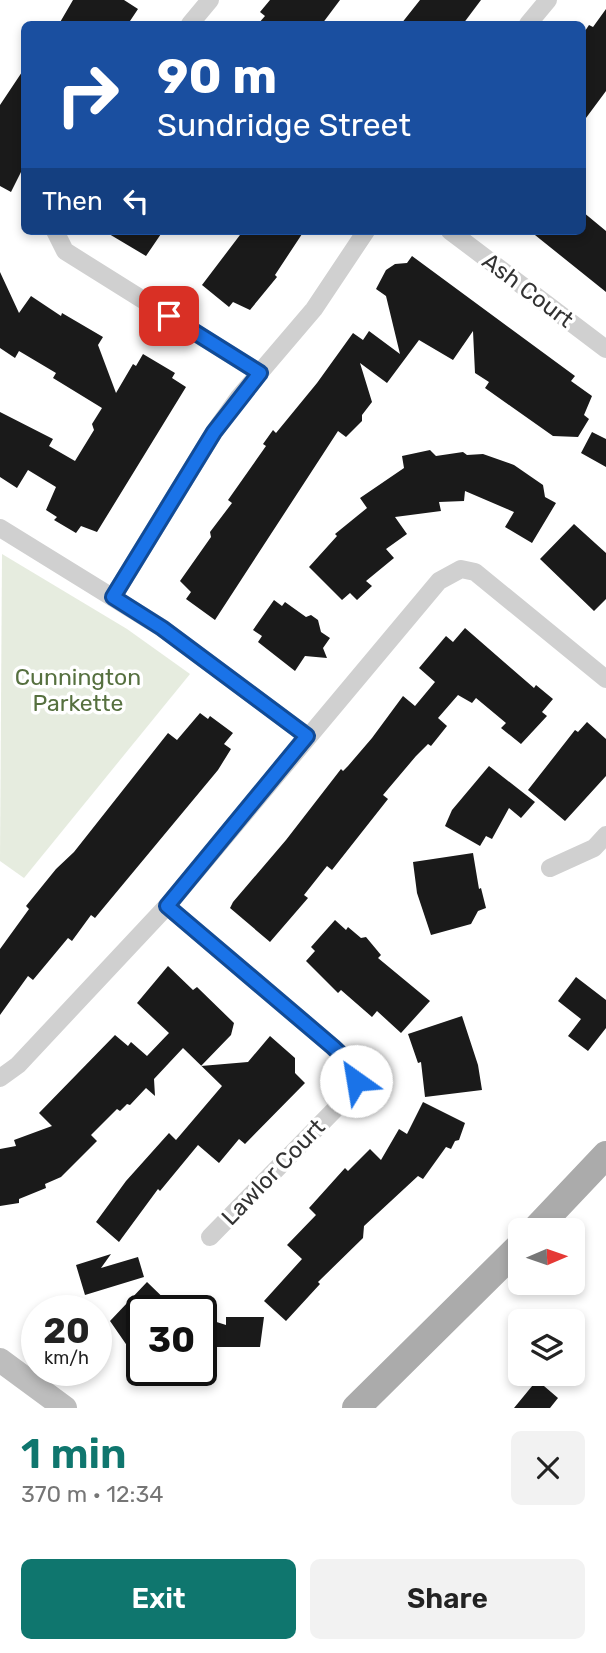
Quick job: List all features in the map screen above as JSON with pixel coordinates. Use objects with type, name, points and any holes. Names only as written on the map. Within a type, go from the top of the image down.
[{"type":"main road","points":[[546,1218],[606,1155]]},
{"type":"main road","points":[[356,1408],[508,1258]]},
{"type":"main road","points":[[0,1360],[65,1408]]},
{"type":"street","points":[[192,21],[210,0]]},
{"type":"street","points":[[530,21],[548,0]]},
{"type":"street","points":[[57,235],[65,251],[260,373]]},
{"type":"street","points":[[113,597],[214,432],[314,309],[363,235]]},
{"type":"street","name":"Ash Court","points":[[455,235],[606,349]]},
{"type":"street","points":[[0,528],[162,628],[307,736]]},
{"type":"street","points":[[0,1078],[27,1055],[167,906],[439,581],[461,569],[475,572],[606,679]]},
{"type":"street","points":[[550,868],[594,848],[606,835]]},
{"type":"street","name":"Lawlor Court","points":[[167,906],[333,1047],[353,1066],[356,1081],[346,1097],[210,1237]]},
{"type":"green space","name":"Cunnington Parkette","points":[[2,554],[127,629],[190,674],[24,878],[0,861]]},
{"type":"building","points":[[73,0],[124,0],[138,9],[130,21],[61,21]]},
{"type":"building","points":[[270,0],[340,0],[324,21],[261,21],[265,16],[260,12]]},
{"type":"building","points":[[420,0],[481,0],[465,21],[403,21]]},
{"type":"building","points":[[606,9],[606,91],[586,118],[586,30],[589,25],[593,27]]},
{"type":"building","points":[[21,74],[21,172],[11,192],[0,186],[0,105]]},
{"type":"building","points":[[586,214],[606,231],[606,292],[535,235],[586,235]]},
{"type":"building","points":[[111,235],[160,235],[146,256]]},
{"type":"building","points":[[240,235],[301,235],[275,275],[277,277],[250,310],[233,302],[229,307],[202,285]]},
{"type":"building","points":[[412,256],[575,376],[571,381],[592,396],[584,415],[589,419],[578,437],[553,436],[485,388],[489,382],[475,373],[473,331],[453,360],[419,340],[387,383],[360,363],[372,402],[362,415],[362,421],[346,437],[338,431],[215,620],[186,599],[191,592],[180,581],[211,537],[210,532],[232,503],[228,500],[266,446],[263,444],[273,430],[276,433],[317,383],[353,333],[363,340],[369,331],[400,354],[386,296],[376,289],[386,270],[395,264],[407,263]]},
{"type":"building","points":[[0,272],[19,313],[31,296],[61,316],[62,313],[103,337],[98,345],[116,393],[133,364],[136,366],[143,354],[175,373],[172,378],[186,387],[97,532],[81,526],[76,533],[54,520],[57,517],[46,510],[56,487],[28,470],[17,488],[0,477],[0,412],[53,439],[49,446],[75,461],[94,430],[92,424],[102,408],[53,378],[56,373],[19,351],[15,358],[0,348]]},
{"type":"building","points":[[592,432],[606,439],[606,467],[581,453]]},
{"type":"building","points":[[430,450],[436,456],[463,452],[467,455],[483,454],[514,465],[543,485],[545,497],[556,503],[532,543],[505,527],[514,512],[465,491],[464,501],[439,502],[441,511],[395,517],[407,534],[386,549],[394,558],[366,581],[372,586],[357,600],[350,593],[342,600],[309,567],[337,536],[335,534],[367,508],[360,498],[404,468],[402,456]]},
{"type":"building","points":[[574,524],[606,553],[606,599],[594,611],[540,559]]},
{"type":"building","points":[[274,600],[282,606],[285,602],[306,617],[311,615],[318,620],[321,632],[330,638],[323,648],[327,658],[305,656],[295,671],[258,642],[262,636],[253,630]]},
{"type":"building","points":[[465,628],[534,688],[536,685],[553,699],[542,712],[547,716],[521,744],[501,728],[506,723],[476,698],[472,703],[458,695],[438,718],[447,726],[431,746],[428,744],[416,756],[383,795],[388,799],[332,870],[327,866],[304,895],[308,898],[270,942],[230,908],[233,902],[341,769],[343,771],[372,738],[403,696],[415,706],[435,682],[419,668],[446,636],[453,642]]},
{"type":"building","points":[[200,713],[208,719],[210,716],[233,733],[224,744],[231,749],[218,770],[95,918],[91,915],[72,941],[68,938],[33,980],[28,976],[0,1015],[0,949],[29,909],[26,906],[56,869],[74,852],[168,733],[177,740]]},
{"type":"building","points":[[587,722],[606,739],[606,776],[565,821],[528,790],[575,730],[578,732]]},
{"type":"building","points":[[489,766],[535,802],[521,818],[509,808],[492,839],[486,836],[480,846],[445,826],[452,810]]},
{"type":"building","points":[[473,853],[479,889],[481,888],[486,908],[478,911],[471,924],[431,935],[417,893],[413,862]]},
{"type":"building","points":[[335,920],[346,930],[348,927],[361,938],[366,937],[381,955],[378,958],[430,1001],[401,1033],[377,1011],[372,1017],[341,990],[338,993],[306,961],[315,951],[311,947]]},
{"type":"building","points":[[168,966],[193,990],[197,987],[234,1023],[231,1035],[201,1066],[183,1048],[154,1079],[155,1096],[146,1088],[130,1105],[127,1104],[120,1111],[117,1109],[91,1135],[97,1141],[61,1177],[45,1184],[46,1188],[19,1199],[19,1203],[0,1206],[0,1149],[16,1146],[14,1140],[52,1126],[39,1113],[115,1035],[128,1046],[131,1042],[147,1056],[169,1033],[137,1003]]},
{"type":"building","points":[[576,977],[606,1000],[606,1028],[588,1051],[568,1036],[581,1019],[558,1001]]},
{"type":"building","points":[[462,1016],[478,1065],[482,1090],[425,1097],[421,1062],[418,1063],[408,1034]]},
{"type":"building","points":[[270,1036],[295,1058],[295,1073],[305,1083],[245,1144],[239,1139],[219,1163],[198,1145],[160,1191],[158,1189],[119,1242],[96,1222],[126,1181],[169,1133],[176,1140],[222,1086],[201,1066],[248,1062]]},
{"type":"building","points":[[423,1102],[465,1123],[459,1140],[455,1141],[451,1149],[446,1147],[423,1179],[418,1176],[364,1226],[363,1238],[318,1282],[320,1284],[286,1321],[264,1301],[302,1259],[287,1245],[316,1215],[309,1208],[345,1168],[348,1171],[370,1149],[381,1160],[399,1129],[407,1134]]},
{"type":"building","points":[[111,1254],[101,1268],[138,1257],[144,1277],[85,1295],[76,1265]]},
{"type":"building","points":[[147,1282],[160,1295],[135,1295]]},
{"type":"building","points":[[126,1304],[126,1344],[112,1324],[112,1319]]},
{"type":"building","points":[[226,1317],[264,1317],[260,1347],[217,1347],[217,1322],[226,1325]]},
{"type":"building","points":[[532,1386],[544,1386],[558,1398],[550,1408],[514,1408]]},
{"type":"route","points":[[169,316],[260,373],[214,432],[113,597],[162,628],[307,736],[167,906],[333,1047],[353,1066],[356,1081]]}]
